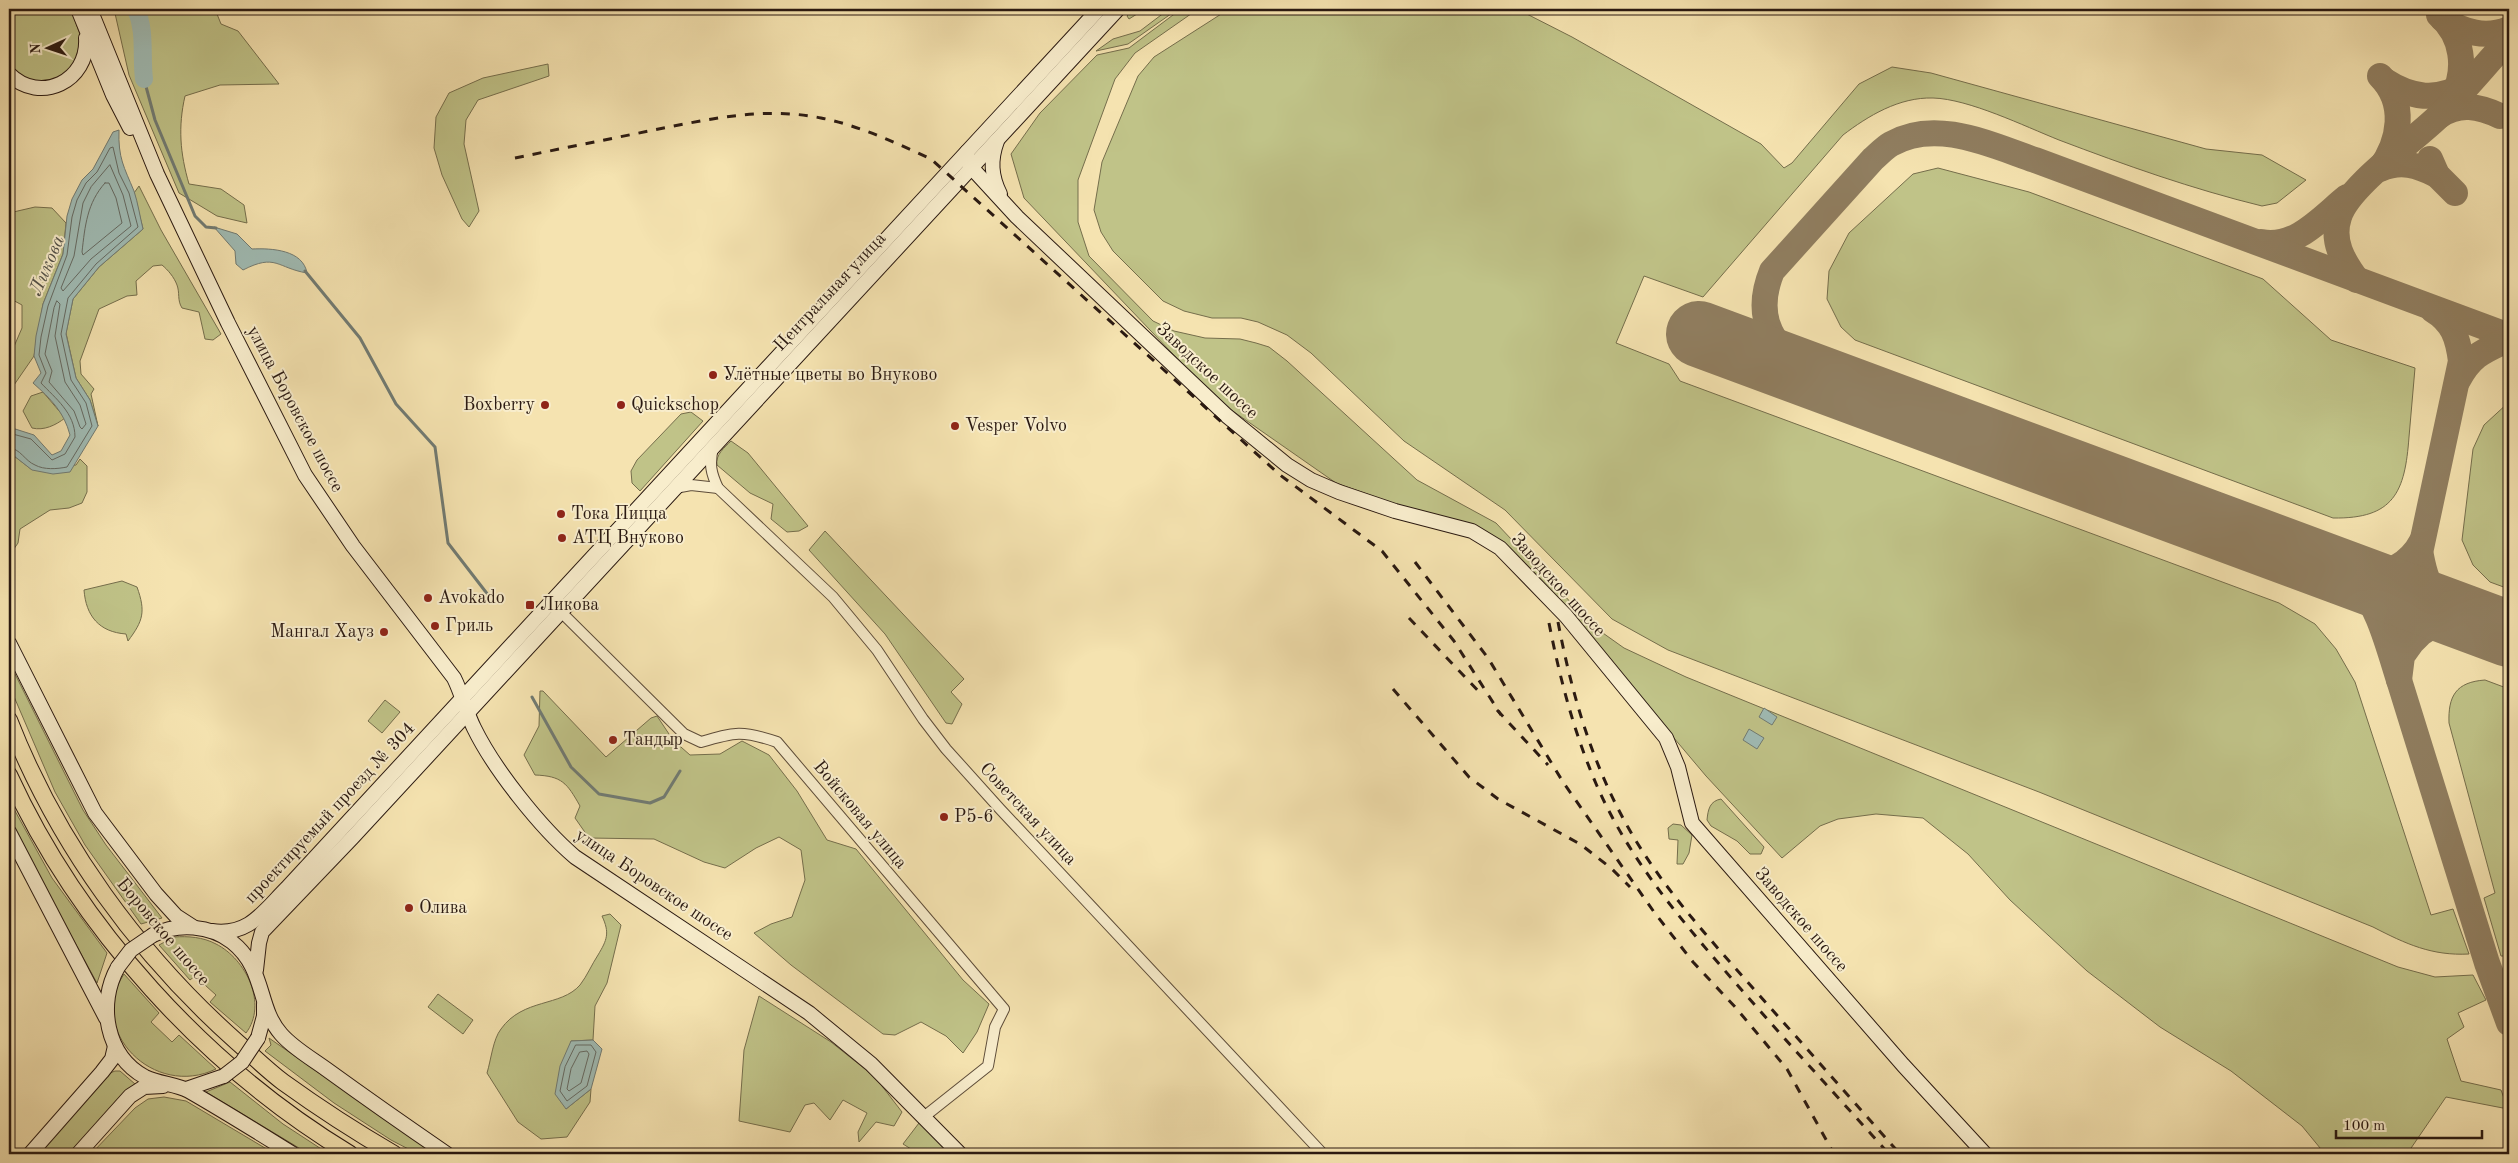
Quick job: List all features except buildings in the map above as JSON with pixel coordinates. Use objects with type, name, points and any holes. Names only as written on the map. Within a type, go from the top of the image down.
[{"type":"main road","points":[[9,74],[21,83],[42,88],[62,82],[77,72],[86,54],[86,47],[77,9]]},
{"type":"main road","points":[[77,9],[113,95],[157,174]]},
{"type":"main road","points":[[90,9],[157,174]]},
{"type":"main road","name":"Центральная улица","points":[[463,697],[1099,9]]},
{"type":"main road","name":"Центральная улица","points":[[468,712],[1118,9]]},
{"type":"main road","points":[[999,137],[992,157],[992,168],[997,187],[1005,204]]},
{"type":"main road","name":"Заводское шоссе","points":[[967,152],[967,160],[971,167],[1005,204],[1244,431],[1287,465],[1311,480],[1339,492],[1395,511],[1472,531],[1500,548],[1566,616],[1666,738],[1678,767],[1692,823],[1903,1065],[1985,1154]]},
{"type":"main road","name":"улица Боровское шоссе","points":[[157,174],[228,323],[305,475],[348,539],[454,678],[477,734],[510,784],[548,832],[597,873],[809,1013],[850,1045],[925,1116],[960,1154]]},
{"type":"main road","points":[[9,643],[95,813],[156,894],[176,916],[194,928]]},
{"type":"main road","name":"проектируемый проезд № 304","points":[[212,931],[225,932],[242,929],[260,915],[463,697]]},
{"type":"main road","name":"проектируемый проезд № 304","points":[[256,970],[258,943],[262,932],[468,712]]},
{"type":"main road","name":"Боровское шоссе","points":[[9,720],[31,772],[65,834],[110,903],[166,974],[210,1018],[282,1081],[345,1125],[394,1154]]},
{"type":"main road","points":[[9,775],[48,851],[102,928],[150,986],[212,1050],[259,1091],[308,1128],[350,1154]]},
{"type":"main road","points":[[9,832],[108,1021]]},
{"type":"main road","points":[[167,1086],[148,1078],[134,1069],[115,1046],[106,1006],[108,989],[118,967],[131,950],[153,935],[171,929],[194,928],[212,931],[231,942],[256,970],[264,1001],[277,1029],[288,1041],[447,1154]]},
{"type":"main road","points":[[186,1089],[224,1076],[242,1062],[258,1038],[264,1016],[264,1001]]},
{"type":"main road","points":[[30,1154],[106,1067],[112,1059],[115,1046]]},
{"type":"main road","points":[[78,1154],[134,1092],[144,1087],[167,1086],[186,1089],[294,1154]]},
{"type":"street","name":"Советская улица","points":[[713,446],[709,462],[711,474],[718,488],[832,596],[877,650],[923,719],[1000,810],[1323,1154]]},
{"type":"street","points":[[674,488],[691,485],[718,488]]},
{"type":"street","name":"Войсковая улица","points":[[561,612],[684,734],[701,742],[734,732],[777,742],[1004,1009],[995,1027],[988,1066],[925,1116]]},
{"type":"green space","points":[[11,9],[71,9],[83,43],[74,63],[67,72],[50,80],[40,81],[22,77],[15,72],[9,64]]},
{"type":"green space","points":[[114,9],[215,9],[221,24],[238,31],[279,84],[220,85],[185,96],[181,118],[181,140],[189,184],[221,189],[244,205],[247,223],[217,216],[179,193],[129,75]]},
{"type":"green space","points":[[1133,9],[1145,9],[1129,19],[1127,16]]},
{"type":"green space","points":[[1169,9],[1178,9],[1128,44],[1096,51],[1113,39],[1140,31]]},
{"type":"green space","points":[[1181,9],[1198,9],[1135,53],[1115,79],[1078,180],[1078,222],[1089,256],[1153,321],[1174,331],[1205,338],[1240,339],[1269,347],[1287,361],[1417,480],[1496,523],[1593,626],[1624,648],[1686,677],[2398,967],[2435,977],[2473,975],[2486,1000],[2458,1013],[2464,1027],[2447,1039],[2461,1081],[2501,1090],[2508,1109],[2446,1097],[2407,1154],[2325,1154],[2302,1126],[2231,1071],[2160,1027],[2087,971],[2010,900],[1968,854],[1923,818],[1876,814],[1838,819],[1820,826],[1782,858],[1706,776],[1571,616],[1496,540],[1336,483],[1227,407],[1192,374],[1024,198],[1011,154],[1040,113],[1097,55],[1129,48]]},
{"type":"green space","points":[[1229,9],[1517,9],[1572,37],[1761,144],[1784,168],[1792,163],[1859,84],[1892,67],[1931,73],[2206,149],[2262,155],[2306,180],[2277,203],[2262,206],[2210,192],[2134,167],[1963,103],[1933,98],[1908,101],[1896,104],[1873,115],[1843,135],[1703,297],[1644,276],[1616,343],[1669,364],[1680,381],[2279,603],[2315,624],[2336,649],[2355,682],[2431,915],[2453,909],[2469,954],[2443,953],[2408,944],[2373,927],[2039,792],[1668,650],[1612,619],[1505,510],[1404,441],[1311,353],[1287,335],[1258,322],[1241,318],[1212,318],[1184,311],[1163,301],[1113,251],[1101,232],[1094,210],[1102,162],[1138,76],[1154,57]]},
{"type":"green space","points":[[548,64],[549,76],[478,100],[466,120],[464,144],[479,211],[469,227],[462,219],[442,175],[434,148],[436,117],[449,93],[483,78]]},
{"type":"green space","points":[[1938,168],[2029,192],[2263,279],[2331,340],[2415,368],[2404,473],[2399,487],[2392,498],[2383,507],[2370,514],[2333,518],[1855,340],[1841,327],[1827,299],[1829,271],[1849,233],[1913,174]]},
{"type":"green space","points":[[139,186],[161,230],[221,334],[213,340],[205,339],[199,312],[182,308],[173,276],[162,265],[153,266],[136,281],[137,295],[127,296],[99,309],[80,361],[81,374],[94,389],[91,394],[98,426],[90,400],[76,378],[66,333],[73,299],[99,267],[143,229],[134,193]]},
{"type":"green space","points":[[35,207],[52,208],[66,223],[63,254],[43,304],[34,356],[14,385],[9,398],[9,358],[22,328],[22,305],[9,298],[9,285],[14,282],[14,255],[9,252],[9,213]]},
{"type":"green space","points":[[43,392],[65,418],[50,427],[32,428],[23,411],[31,396]]},
{"type":"green space","points":[[2509,402],[2509,589],[2490,582],[2473,565],[2462,540],[2473,449],[2484,425]]},
{"type":"green space","points":[[691,412],[703,421],[640,491],[632,483],[631,471],[637,460],[681,414]]},
{"type":"green space","points":[[731,441],[748,453],[808,526],[799,531],[787,532],[771,519],[773,504],[750,493],[717,465],[719,455]]},
{"type":"green space","points":[[9,452],[31,469],[76,465],[80,459],[87,466],[87,492],[82,503],[69,508],[50,510],[20,529],[18,543],[9,556]]},
{"type":"green space","points":[[825,531],[964,679],[951,692],[962,704],[952,724],[946,723],[885,634],[809,550]]},
{"type":"green space","points":[[122,581],[137,587],[142,603],[140,622],[128,641],[126,634],[108,630],[96,621],[88,608],[84,590]]},
{"type":"green space","points":[[9,662],[83,810],[106,845],[162,918],[141,924],[85,845],[55,792],[9,685]]},
{"type":"green space","points":[[2485,680],[2509,689],[2509,956],[2501,956],[2484,898],[2495,893],[2449,723],[2450,705],[2456,692],[2467,684]]},
{"type":"green space","points":[[540,691],[543,691],[606,757],[651,718],[657,716],[673,740],[690,755],[720,754],[742,741],[769,755],[797,791],[827,840],[856,849],[963,980],[989,1004],[977,1032],[963,1053],[946,1036],[921,1022],[895,1035],[883,1034],[791,965],[754,933],[771,924],[792,917],[805,880],[801,850],[779,837],[756,848],[725,868],[704,862],[654,839],[589,838],[575,818],[580,806],[567,786],[558,779],[535,775],[524,755],[539,726]]},
{"type":"green space","points":[[385,700],[400,712],[382,733],[368,721]]},
{"type":"green space","points":[[1721,799],[1764,847],[1761,854],[1750,854],[1737,841],[1711,826],[1707,820],[1709,809],[1714,802]]},
{"type":"green space","points":[[9,800],[52,878],[107,953],[97,983],[9,822]]},
{"type":"green space","points":[[1673,824],[1681,825],[1692,835],[1689,853],[1683,864],[1677,864],[1678,840],[1669,839],[1668,828]]},
{"type":"green space","points":[[610,914],[621,925],[607,983],[595,1006],[593,1040],[571,1041],[566,1109],[591,1089],[590,1102],[567,1137],[541,1139],[518,1122],[487,1073],[494,1044],[501,1029],[520,1012],[563,997],[580,985],[605,941],[607,932],[602,916]]},
{"type":"green space","points":[[174,937],[195,937],[206,940],[227,951],[236,960],[250,983],[254,996],[255,1009],[246,1033],[210,1002],[216,995],[195,976],[190,980],[159,945]]},
{"type":"green space","points":[[124,974],[159,1013],[151,1022],[172,1042],[179,1035],[216,1069],[193,1076],[170,1075],[150,1067],[133,1054],[120,1037],[114,1017],[114,996]]},
{"type":"green space","points":[[438,994],[473,1020],[463,1034],[428,1007]]},
{"type":"green space","points":[[759,996],[831,1042],[875,1077],[902,1112],[894,1126],[876,1122],[859,1142],[858,1132],[867,1113],[843,1100],[830,1120],[814,1103],[805,1105],[790,1132],[739,1121],[744,1050]]},
{"type":"green space","points":[[269,1038],[435,1154],[418,1154],[391,1140],[334,1103],[265,1051],[271,1045]]},
{"type":"green space","points":[[120,1071],[135,1084],[71,1154],[38,1154],[108,1074]]},
{"type":"green space","points":[[230,1082],[283,1124],[329,1154],[309,1154],[206,1092]]},
{"type":"green space","points":[[164,1097],[186,1101],[275,1154],[91,1154],[135,1108],[148,1099]]},
{"type":"green space","points":[[919,1123],[951,1154],[919,1154],[903,1144]]},
{"type":"water","points":[[119,130],[121,155],[134,191],[143,229],[99,267],[73,299],[66,334],[76,378],[90,400],[98,426],[70,472],[53,474],[32,470],[9,452],[9,427],[34,435],[52,455],[61,451],[70,435],[64,419],[56,406],[33,383],[41,373],[34,356],[36,336],[43,304],[63,254],[67,216],[72,199],[82,180],[93,169],[113,132]]},
{"type":"water","points":[[214,227],[237,234],[252,249],[277,250],[293,255],[300,259],[307,273],[270,262],[254,265],[243,270],[236,264],[235,251]]},
{"type":"water","points":[[1764,708],[1777,717],[1772,725],[1759,717]]},
{"type":"water","points":[[1749,729],[1764,738],[1757,749],[1743,740]]},
{"type":"water","points":[[593,1040],[602,1049],[591,1089],[566,1109],[555,1094],[560,1066],[571,1041]]},
{"type":"waterway","name":"Ликова","points":[[136,9],[141,26],[144,79]]},
{"type":"waterway","points":[[144,79],[155,120],[195,216],[206,227],[216,228]]},
{"type":"waterway","points":[[305,271],[360,338],[396,404],[435,447],[448,543],[492,600]]},
{"type":"waterway","points":[[532,697],[571,767],[599,794],[650,803],[664,797],[680,771]]},
{"type":"taxiway","points":[[2439,15],[2453,33],[2460,53],[2460,75],[2453,97]]},
{"type":"taxiway","points":[[2443,19],[2475,33],[2492,33],[2509,29]]},
{"type":"taxiway","points":[[2357,280],[2347,266],[2337,242],[2337,226],[2345,205],[2368,178],[2440,115],[2509,39]]},
{"type":"taxiway","points":[[2380,76],[2389,87],[2394,98],[2398,122],[2392,146],[2380,169],[2402,164],[2423,169],[2437,175]]},
{"type":"taxiway","points":[[2385,81],[2405,91],[2425,96],[2445,94],[2466,84]]},
{"type":"taxiway","points":[[2439,116],[2462,107],[2477,108],[2500,116]]},
{"type":"taxiway","points":[[1813,375],[1787,355],[1770,332],[1764,304],[1766,288],[1772,271],[1873,159],[1891,144],[1908,137],[1926,133],[1945,134],[1982,141],[2509,336]]},
{"type":"taxiway","points":[[2430,159],[2437,175],[2455,193]]},
{"type":"taxiway","points":[[2261,242],[2274,243],[2286,241],[2297,236],[2308,230],[2347,197]]},
{"type":"taxiway","points":[[2433,310],[2450,325],[2456,338],[2461,361],[2402,637],[2398,659],[2399,680],[2487,963],[2509,1023]]},
{"type":"taxiway","points":[[2458,380],[2468,364],[2479,354],[2509,339]]},
{"type":"taxiway","points":[[2354,576],[2375,575],[2394,569],[2410,558],[2422,541]]},
{"type":"taxiway","points":[[2421,556],[2427,579],[2436,596],[2450,608],[2471,620]]},
{"type":"taxiway","points":[[2354,576],[2363,588],[2376,613],[2399,680],[2402,656],[2421,633],[2438,622],[2471,620]]},
{"type":"runway","points":[[1699,334],[2509,634]]},
{"type":"railway","points":[[515,158],[713,119],[778,113],[821,118],[849,125],[931,159],[1280,475],[1382,551],[1454,641],[1501,715]]},
{"type":"railway","points":[[1415,562],[1488,658],[1563,782],[1654,912],[1693,962],[1736,1008],[1787,1069],[1834,1154]]},
{"type":"railway","points":[[1409,618],[1483,696]]},
{"type":"railway","points":[[1558,622],[1577,702],[1594,754],[1604,780],[1642,850],[1702,930],[1900,1154]]},
{"type":"railway","points":[[1549,623],[1568,706],[1581,746],[1610,813],[1640,864],[1714,957],[1889,1154]]},
{"type":"railway","points":[[1393,689],[1469,777],[1498,799],[1580,844],[1611,868],[1630,887]]},
{"type":"railway","points":[[1497,710],[1548,765]]},
{"type":"place","name":"Улётные цветы во Внуково","points":[[713,375]]},
{"type":"place","name":"Boxberry","points":[[545,405]]},
{"type":"place","name":"Quickschop","points":[[621,405]]},
{"type":"place","name":"Vesper Volvo","points":[[955,426]]},
{"type":"place","name":"Тока Пицца","points":[[561,514]]},
{"type":"place","name":"АТЦ Внуково","points":[[562,538]]},
{"type":"place","name":"Avokado","points":[[428,598]]},
{"type":"place","name":"Ликова","points":[[530,605]]},
{"type":"place","name":"Гриль","points":[[435,626]]},
{"type":"place","name":"Мангал Хауз","points":[[384,632]]},
{"type":"place","name":"Тандыр","points":[[613,740]]},
{"type":"place","name":"Р5-6","points":[[944,817]]},
{"type":"place","name":"Олива","points":[[409,908]]}]
